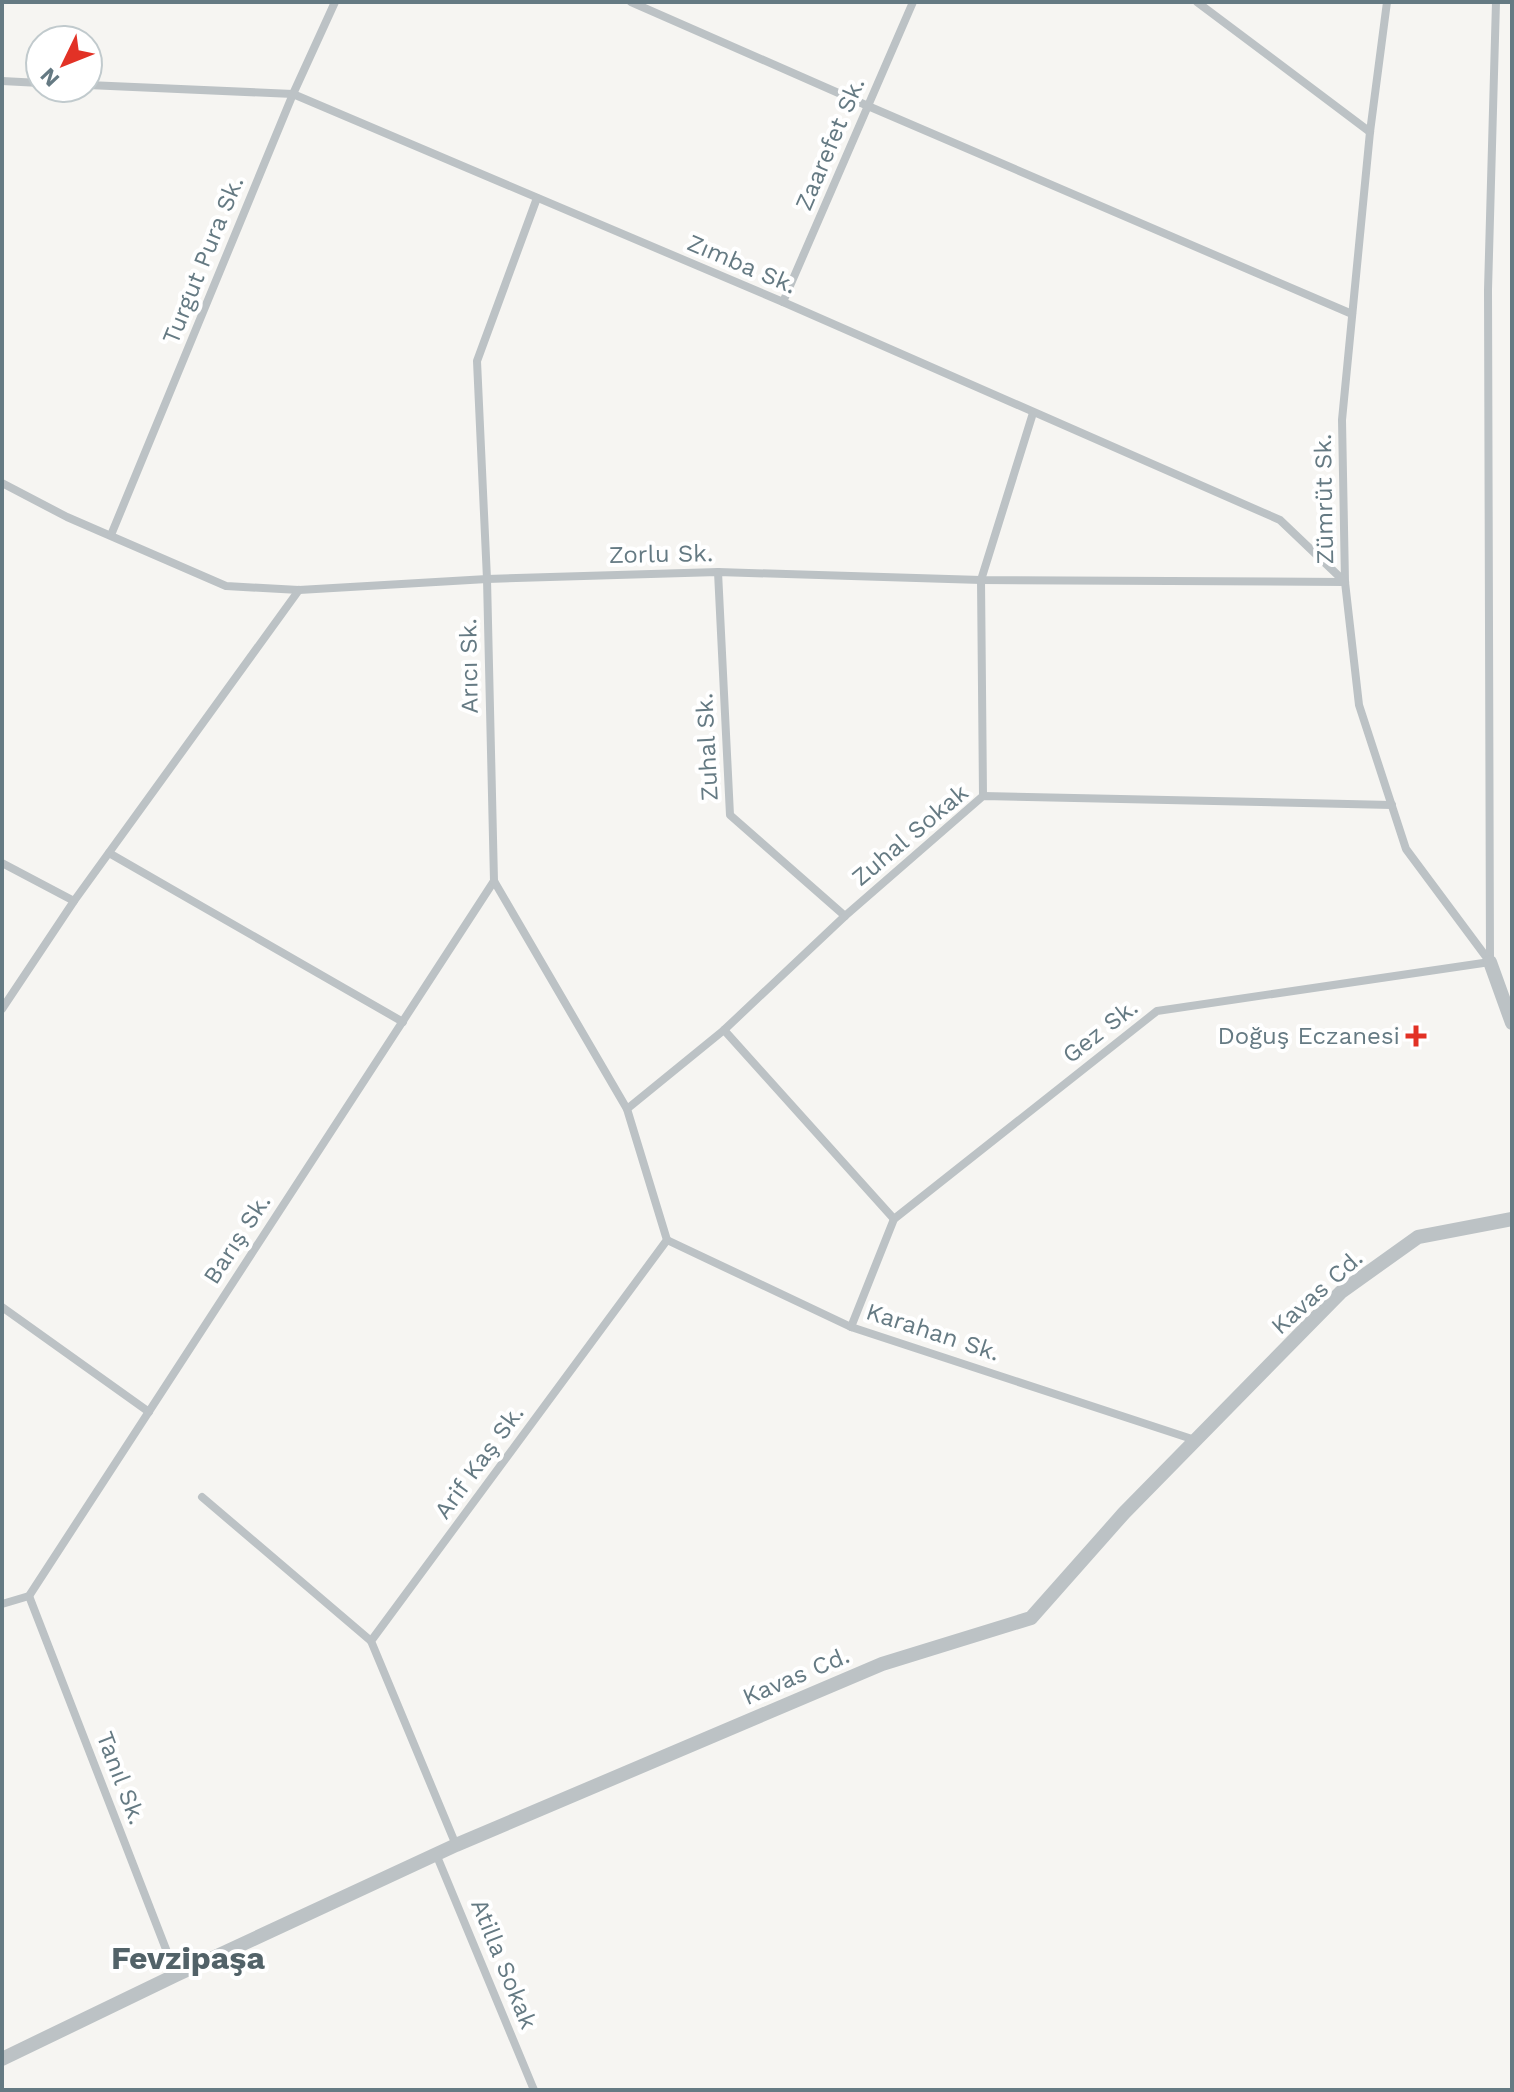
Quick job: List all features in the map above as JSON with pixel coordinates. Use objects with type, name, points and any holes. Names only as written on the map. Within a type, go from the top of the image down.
[{"type":"street","name":"Turgut Pura Sk.","points":[[111,535],[293,94],[335,2]]},
{"type":"street","points":[[631,2],[1352,314]]},
{"type":"street","name":"Zaarefet Sk.","points":[[783,302],[913,2]]},
{"type":"street","points":[[1197,2],[1370,132]]},
{"type":"street","name":"Zümrüt Sk.","points":[[1387,2],[1370,132],[1342,420],[1345,582],[1359,705],[1406,849],[1490,962]]},
{"type":"street","points":[[1496,2],[1488,290],[1490,962],[1512,1023]]},
{"type":"street","points":[[2,81],[24,82]]},
{"type":"street","name":"Zımba Sk.","points":[[104,86],[293,94],[783,302],[1280,520],[1345,582]]},
{"type":"street","name":"Arıcı Sk.","points":[[537,198],[477,361],[487,579],[494,881],[627,1109]]},
{"type":"street","points":[[983,796],[981,580],[1033,413]]},
{"type":"street","name":"Zorlu Sk.","points":[[2,483],[67,517],[226,586],[299,590],[487,579],[718,572],[981,580],[1345,582]]},
{"type":"street","name":"Zuhal Sk.","points":[[718,572],[730,815],[845,916]]},
{"type":"street","points":[[2,1009],[74,901],[299,590]]},
{"type":"street","name":"Zuhal Sokak","points":[[627,1109],[724,1030],[845,916],[983,796],[1392,805]]},
{"type":"street","points":[[109,853],[403,1022]]},
{"type":"street","points":[[2,863],[74,901]]},
{"type":"street","name":"Barış Sk.","points":[[29,1596],[494,881]]},
{"type":"street","name":"Gez Sk.","points":[[851,1327],[894,1219],[1157,1011],[1490,962]]},
{"type":"street","points":[[724,1030],[894,1219]]},
{"type":"street","points":[[627,1109],[667,1240]]},
{"type":"street","name":"Kavas Cd.","points":[[2,2059],[456,1845],[882,1664],[1031,1618],[1124,1513],[1341,1292],[1418,1237],[1512,1219]]},
{"type":"street","name":"Karahan Sk.","points":[[667,1240],[851,1327],[1195,1440]]},
{"type":"street","name":"Arif Kaş Sk.","points":[[371,1641],[667,1240]]},
{"type":"street","points":[[2,1307],[149,1412]]},
{"type":"street","points":[[202,1497],[371,1641],[456,1845]]},
{"type":"street","points":[[2,1604],[29,1596]]},
{"type":"street","name":"Tanıl Sk.","points":[[29,1596],[176,1975]]},
{"type":"street","name":"Atilla Sokak","points":[[436,1854],[534,2090]]},
{"type":"place","name":"Doğuş Eczanesi","points":[[1416,1036]]},
{"type":"district","name":"Fevzipaşa","points":[[188,1958]]}]
